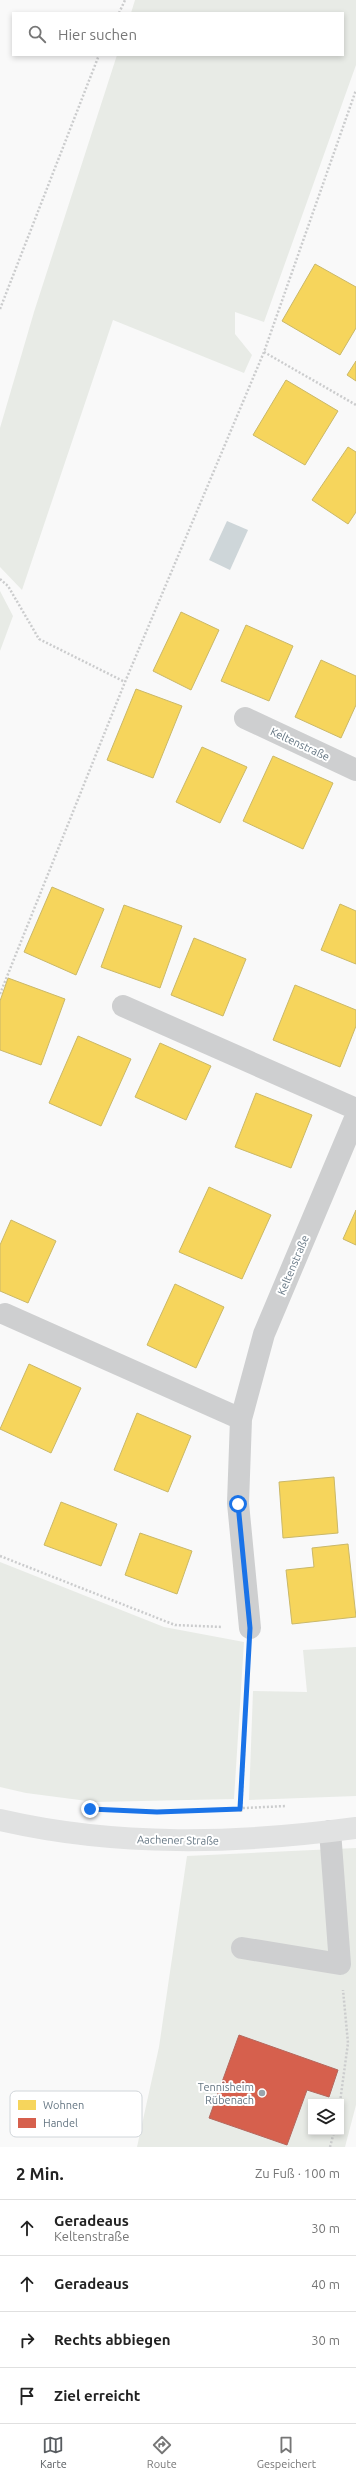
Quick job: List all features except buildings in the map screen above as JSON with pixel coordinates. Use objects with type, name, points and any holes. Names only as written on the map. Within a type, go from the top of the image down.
[{"type":"main road","name":"Aachener Straße","points":[[0,1820],[42,1830],[151,1841],[243,1840],[356,1828]]},
{"type":"street","name":"Keltenstraße","points":[[245,718],[356,770]]},
{"type":"street","points":[[123,1006],[356,1109]]},
{"type":"street","name":"Keltenstraße","points":[[250,1628],[238,1504],[241,1419],[264,1334],[356,1116]]},
{"type":"street","points":[[5,1314],[241,1419]]},
{"type":"street","points":[[242,1948],[340,1964],[330,1831]]},
{"type":"path","points":[[119,12],[125,0]]},
{"type":"path","points":[[0,309],[100,56]]},
{"type":"path","points":[[0,994],[124,682],[264,352],[356,90]]},
{"type":"path","points":[[264,352],[356,405]]},
{"type":"path","points":[[0,579],[8,586],[39,639],[124,682]]},
{"type":"path","points":[[0,1556],[175,1625],[250,1628],[240,1809],[178,1811]]},
{"type":"path","points":[[340,1964],[348,2043],[340,2099]]},
{"type":"path","points":[[330,2147],[333,2135]]},
{"type":"shaded area","points":[[135,0],[356,0],[356,65],[264,322],[235,312],[235,334],[252,355],[244,373],[113,320],[22,590],[0,567],[0,428],[34,312],[117,56],[344,56],[344,12],[131,12]]},
{"type":"shaded area","points":[[227,521],[248,530],[230,570],[209,560]]},
{"type":"shaded area","points":[[0,591],[13,616],[0,651]]},
{"type":"shaded area","points":[[0,1562],[164,1627],[244,1642],[234,1799],[95,1802],[26,1793],[0,1787]]},
{"type":"shaded area","points":[[356,1647],[356,1796],[249,1800],[253,1691],[307,1692],[303,1650]]},
{"type":"shaded area","points":[[356,1848],[356,2105],[345,2147],[137,2147],[139,2137],[142,2137],[142,2124],[159,2047],[187,1856]]},
{"type":"place","name":"Tennisheim Rübenach","points":[[262,2093]]},
{"type":"route","points":[[90,1809],[157,1812],[240,1809],[250,1628],[238,1504]]}]
